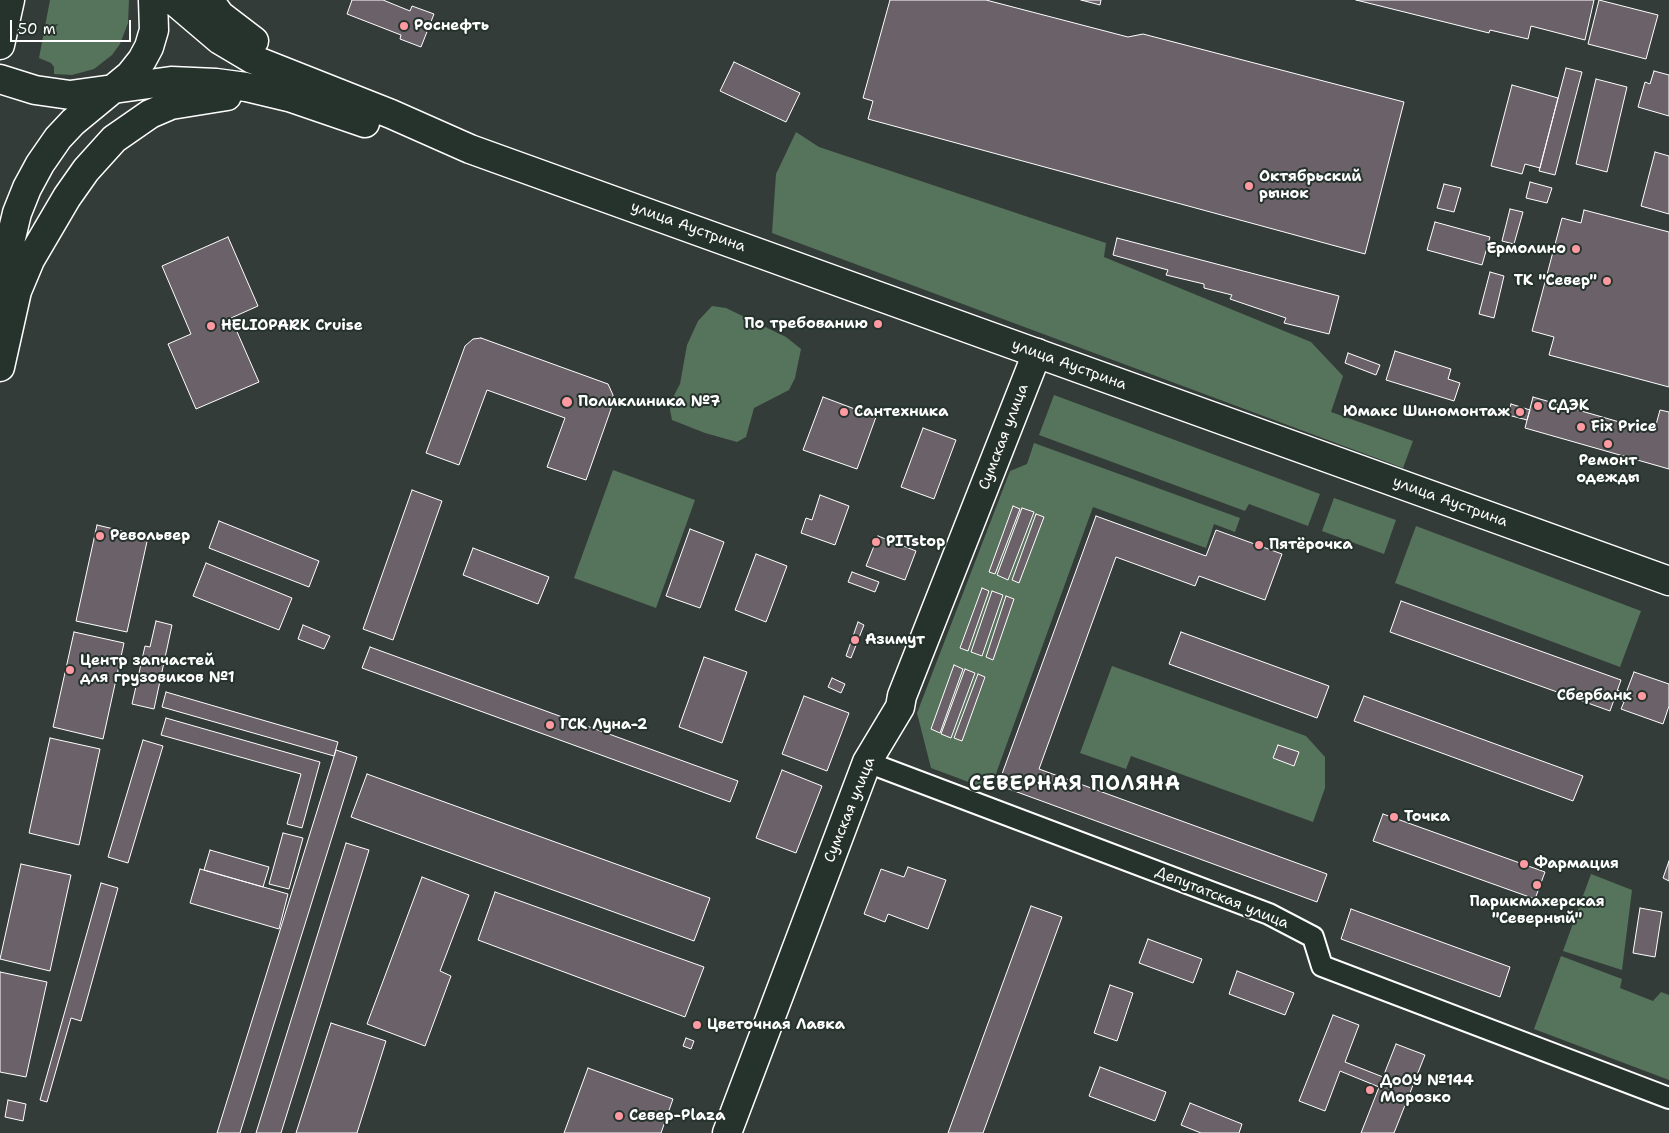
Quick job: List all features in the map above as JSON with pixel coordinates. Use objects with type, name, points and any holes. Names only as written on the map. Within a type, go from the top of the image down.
[{"type":"main road","points":[[0,45],[10,0]]},
{"type":"main road","points":[[0,324],[12,238],[17,213],[27,188],[40,164],[58,138],[73,122],[130,76],[149,47],[155,17],[153,0]]},
{"type":"main road","points":[[173,0],[220,40],[252,59],[391,114],[470,149]]},
{"type":"main road","points":[[209,0],[220,14],[237,30],[347,97]]},
{"type":"main road","points":[[0,79],[35,90],[70,95],[171,81],[216,83],[246,87],[315,106],[385,130],[470,149]]},
{"type":"main road","points":[[0,367],[17,291],[30,260],[67,197],[86,170],[101,152],[129,127],[150,114],[171,105],[220,97],[251,97],[315,106]]},
{"type":"main road","name":"улица Аустрина","points":[[470,149],[1669,581]]},
{"type":"main road","name":"Сумская улица","points":[[727,1133],[868,762],[900,707],[902,696],[1036,353]]},
{"type":"street","name":"Депутатская улица","points":[[868,762],[1269,914],[1313,936],[1322,966],[1669,1098]]},
{"type":"green space","points":[[50,0],[129,0],[128,23],[120,44],[112,55],[94,69],[72,75],[54,74],[54,67],[51,63],[39,58]]},
{"type":"green space","points":[[796,132],[819,147],[1106,243],[1104,257],[1311,342],[1343,376],[1331,412],[1413,441],[1403,468],[772,233],[776,174]]},
{"type":"green space","points":[[712,306],[726,308],[786,337],[801,349],[795,378],[789,390],[754,408],[746,437],[737,442],[705,433],[672,420],[670,410],[671,401],[680,384],[687,345],[698,321]]},
{"type":"green space","points":[[1054,395],[1320,494],[1308,526],[1249,504],[1245,511],[1039,435]]},
{"type":"green space","points":[[1034,443],[1240,518],[1235,532],[1214,524],[1206,548],[1093,507],[990,790],[931,768],[917,713],[1010,471],[1027,464]]},
{"type":"green space","points":[[613,470],[695,500],[656,608],[574,578]]},
{"type":"green space","points":[[1334,498],[1396,520],[1384,554],[1322,531]]},
{"type":"green space","points":[[1416,526],[1641,611],[1620,667],[1395,583]]},
{"type":"green space","points":[[1112,666],[1306,736],[1325,757],[1325,788],[1313,822],[1131,756],[1126,769],[1080,753]]},
{"type":"green space","points":[[1591,874],[1632,890],[1622,970],[1563,951]]},
{"type":"green space","points":[[1561,956],[1622,979],[1620,988],[1653,1001],[1661,992],[1669,995],[1669,1080],[1534,1029]]},
{"type":"building","name":"Роснефть","points":[[352,0],[383,0],[410,11],[412,6],[434,14],[421,47],[400,39],[401,35],[347,14]]},
{"type":"building","name":"Октябрьский рынок","points":[[890,0],[986,0],[1128,37],[1143,34],[1404,102],[1365,254],[868,119],[873,101],[863,98]]},
{"type":"building","points":[[1081,0],[1101,0],[1100,5]]},
{"type":"building","points":[[1356,0],[1594,0],[1585,40],[1531,26],[1528,39],[1490,30],[1489,33]]},
{"type":"building","points":[[1599,0],[1658,15],[1646,59],[1588,44]]},
{"type":"building","points":[[734,62],[800,93],[786,122],[720,91]]},
{"type":"building","points":[[1566,68],[1582,72],[1555,175],[1539,171]]},
{"type":"building","points":[[1654,71],[1669,75],[1669,116],[1638,107],[1645,82],[1650,84]]},
{"type":"building","points":[[1596,79],[1627,87],[1607,172],[1576,164]]},
{"type":"building","points":[[1512,85],[1558,98],[1540,168],[1525,164],[1522,174],[1491,166]]},
{"type":"building","points":[[1655,152],[1669,156],[1669,214],[1641,206]]},
{"type":"building","points":[[1530,182],[1552,188],[1547,203],[1526,198]]},
{"type":"building","points":[[1444,184],[1461,188],[1454,212],[1437,208]]},
{"type":"building","points":[[1510,209],[1523,212],[1514,244],[1502,241]]},
{"type":"building","name":"ТК \"Север\"","points":[[1584,210],[1669,232],[1669,387],[1549,355],[1554,337],[1532,331],[1562,218],[1581,223]]},
{"type":"building","points":[[1435,222],[1490,237],[1482,265],[1427,250]]},
{"type":"building","name":"HELIOPARK Cruise","points":[[228,237],[258,306],[231,318],[259,382],[196,409],[168,344],[191,334],[162,266]]},
{"type":"building","points":[[1117,238],[1339,296],[1329,334],[1284,323],[1286,318],[1230,299],[1232,295],[1204,288],[1204,284],[1166,275],[1168,270],[1113,255]]},
{"type":"building","points":[[1490,272],[1504,276],[1494,318],[1479,314]]},
{"type":"building","name":"Поликлиника №7","points":[[481,338],[608,384],[613,395],[611,409],[586,480],[547,467],[565,418],[487,390],[459,465],[426,453],[465,346],[473,339]]},
{"type":"building","points":[[1395,351],[1451,369],[1448,379],[1460,383],[1454,401],[1386,380]]},
{"type":"building","points":[[1348,353],[1380,365],[1376,375],[1345,363]]},
{"type":"building","points":[[823,397],[876,417],[857,469],[803,450]]},
{"type":"building","points":[[1533,397],[1654,432],[1660,410],[1669,412],[1669,469],[1525,428]]},
{"type":"building","points":[[1511,404],[1530,410],[1527,420],[1508,415]]},
{"type":"building","points":[[923,428],[956,440],[934,499],[901,487]]},
{"type":"building","points":[[412,490],[442,501],[393,640],[363,629]]},
{"type":"building","points":[[820,495],[849,506],[835,545],[801,533],[806,518],[812,520]]},
{"type":"building","points":[[1013,506],[1020,509],[995,574],[989,572]]},
{"type":"building","points":[[1022,508],[1034,512],[1008,580],[997,575]]},
{"type":"building","points":[[1036,514],[1044,517],[1019,583],[1012,580]]},
{"type":"building","points":[[1096,516],[1206,556],[1216,530],[1282,554],[1265,600],[1199,576],[1195,586],[1116,557],[1039,769],[1327,874],[1317,902],[998,785]]},
{"type":"building","points":[[219,521],[319,561],[309,587],[209,548]]},
{"type":"building","points":[[97,525],[148,537],[127,632],[76,621]]},
{"type":"building","points":[[690,529],[724,542],[700,608],[666,596]]},
{"type":"building","points":[[878,536],[916,551],[905,580],[866,566]]},
{"type":"building","points":[[473,548],[549,577],[538,604],[463,575]]},
{"type":"building","points":[[756,554],[787,566],[766,622],[735,610]]},
{"type":"building","points":[[206,563],[292,598],[279,630],[193,596]]},
{"type":"building","points":[[852,572],[879,582],[875,592],[848,582]]},
{"type":"building","points":[[982,588],[989,591],[968,651],[960,648]]},
{"type":"building","points":[[992,591],[1003,595],[982,656],[971,652]]},
{"type":"building","points":[[1006,596],[1014,599],[993,660],[986,657]]},
{"type":"building","points":[[1401,601],[1621,680],[1610,711],[1390,632]]},
{"type":"building","points":[[156,621],[172,625],[154,709],[132,704],[145,646],[150,647]]},
{"type":"building","points":[[858,622],[864,625],[851,658],[846,656]]},
{"type":"building","points":[[303,625],[330,636],[324,649],[298,639]]},
{"type":"building","points":[[74,632],[124,643],[103,739],[53,727]]},
{"type":"building","points":[[1181,632],[1329,686],[1317,718],[1169,664]]},
{"type":"building","name":"ГСК Луна-2","points":[[370,647],[738,781],[730,802],[362,668]]},
{"type":"building","points":[[704,657],[747,672],[722,743],[679,727]]},
{"type":"building","points":[[954,665],[963,669],[940,733],[931,729]]},
{"type":"building","points":[[965,669],[975,673],[951,738],[941,734]]},
{"type":"building","name":"Сбербанк","points":[[1634,672],[1669,684],[1669,706],[1663,724],[1621,709],[1624,702],[1614,698],[1617,690],[1626,693]]},
{"type":"building","points":[[978,674],[985,677],[962,741],[954,738]]},
{"type":"building","points":[[832,678],[845,684],[841,693],[828,687]]},
{"type":"building","points":[[166,692],[338,742],[334,756],[162,707]]},
{"type":"building","points":[[804,696],[849,713],[827,771],[782,754]]},
{"type":"building","points":[[1364,696],[1583,776],[1573,801],[1354,721]]},
{"type":"building","points":[[166,718],[320,762],[302,828],[287,824],[301,774],[161,735]]},
{"type":"building","points":[[50,738],[100,749],[79,845],[29,833]]},
{"type":"building","points":[[143,740],[163,746],[128,863],[108,857]]},
{"type":"building","points":[[1278,745],[1299,752],[1294,766],[1273,758]]},
{"type":"building","points":[[336,750],[357,757],[240,1133],[217,1133]]},
{"type":"building","points":[[782,770],[822,786],[796,853],[756,838]]},
{"type":"building","points":[[367,774],[710,898],[694,941],[351,817]]},
{"type":"building","points":[[1383,814],[1545,872],[1535,899],[1373,841]]},
{"type":"building","points":[[283,833],[303,838],[289,889],[269,884]]},
{"type":"building","points":[[346,843],[369,850],[281,1133],[256,1133]]},
{"type":"building","points":[[210,850],[269,867],[263,887],[204,870]]},
{"type":"building","points":[[1669,861],[1669,881],[1663,878]]},
{"type":"building","points":[[21,864],[71,875],[50,971],[0,959]]},
{"type":"building","points":[[908,867],[946,880],[928,929],[888,914],[885,922],[864,914],[881,869],[904,877]]},
{"type":"building","points":[[200,869],[288,894],[279,929],[190,903]]},
{"type":"building","points":[[422,877],[469,895],[440,971],[451,976],[425,1046],[367,1024]]},
{"type":"building","points":[[101,883],[118,888],[81,1021],[71,1018],[47,1102],[40,1100]]},
{"type":"building","points":[[495,892],[704,967],[685,1017],[478,940]]},
{"type":"building","points":[[1031,906],[1062,917],[983,1133],[948,1133]]},
{"type":"building","points":[[1640,908],[1662,912],[1655,957],[1633,953]]},
{"type":"building","points":[[1351,909],[1510,967],[1500,997],[1341,939]]},
{"type":"building","points":[[1148,939],[1202,959],[1193,983],[1139,963]]},
{"type":"building","points":[[1237,971],[1294,993],[1285,1015],[1229,994]]},
{"type":"building","points":[[0,972],[47,982],[26,1077],[0,1072]]},
{"type":"building","points":[[1110,985],[1133,993],[1117,1041],[1094,1033]]},
{"type":"building","points":[[1333,1015],[1359,1025],[1345,1062],[1383,1077],[1379,1087],[1340,1071],[1325,1111],[1299,1101]]},
{"type":"building","points":[[331,1023],[386,1041],[357,1133],[296,1133]]},
{"type":"building","points":[[686,1038],[694,1041],[691,1049],[683,1046]]},
{"type":"building","points":[[1396,1044],[1425,1055],[1394,1133],[1361,1133]]},
{"type":"building","points":[[1100,1067],[1166,1092],[1155,1121],[1089,1096]]},
{"type":"building","name":"Север-Plaza","points":[[588,1068],[673,1099],[661,1133],[564,1133]]},
{"type":"building","points":[[8,1100],[26,1104],[23,1121],[5,1117]]},
{"type":"building","points":[[1190,1103],[1242,1124],[1239,1133],[1201,1133],[1181,1125]]},
{"type":"place","name":"Роснефть","points":[[404,26]]},
{"type":"place","name":"Октябрьский рынок","points":[[1249,186]]},
{"type":"place","name":"Ермолино","points":[[1576,249]]},
{"type":"place","name":"ТК \"Север\"","points":[[1607,281]]},
{"type":"place","name":"По требованию","points":[[878,324]]},
{"type":"place","name":"HELIOPARK Cruise","points":[[211,326]]},
{"type":"place","name":"Поликлиника №7","points":[[567,402]]},
{"type":"place","name":"СДЭК","points":[[1538,406]]},
{"type":"place","name":"Сантехника","points":[[844,412]]},
{"type":"place","name":"Юмакс Шиномонтаж","points":[[1520,412]]},
{"type":"place","name":"Fix Price","points":[[1581,427]]},
{"type":"place","name":"Ремонт одежды","points":[[1608,444]]},
{"type":"place","name":"Револьвер","points":[[100,536]]},
{"type":"place","name":"PITstop","points":[[876,542]]},
{"type":"place","name":"Пятёрочка","points":[[1259,545]]},
{"type":"place","name":"Азимут","points":[[855,640]]},
{"type":"place","name":"Центр запчастей для грузовиков №1","points":[[70,670]]},
{"type":"place","name":"Сбербанк","points":[[1642,696]]},
{"type":"place","name":"ГСК Луна-2","points":[[550,725]]},
{"type":"place","name":"Точка","points":[[1394,817]]},
{"type":"place","name":"Фармация","points":[[1524,864]]},
{"type":"place","name":"Парикмахерская \"Северный\"","points":[[1537,885]]},
{"type":"place","name":"Цветочная Лавка","points":[[697,1025]]},
{"type":"place","name":"ДоОУ №144 Морозко","points":[[1370,1090]]},
{"type":"place","name":"Север-Plaza","points":[[619,1116]]},
{"type":"district","name":"СЕВЕРНАЯ ПОЛЯНА","points":[[1075,785]]}]
